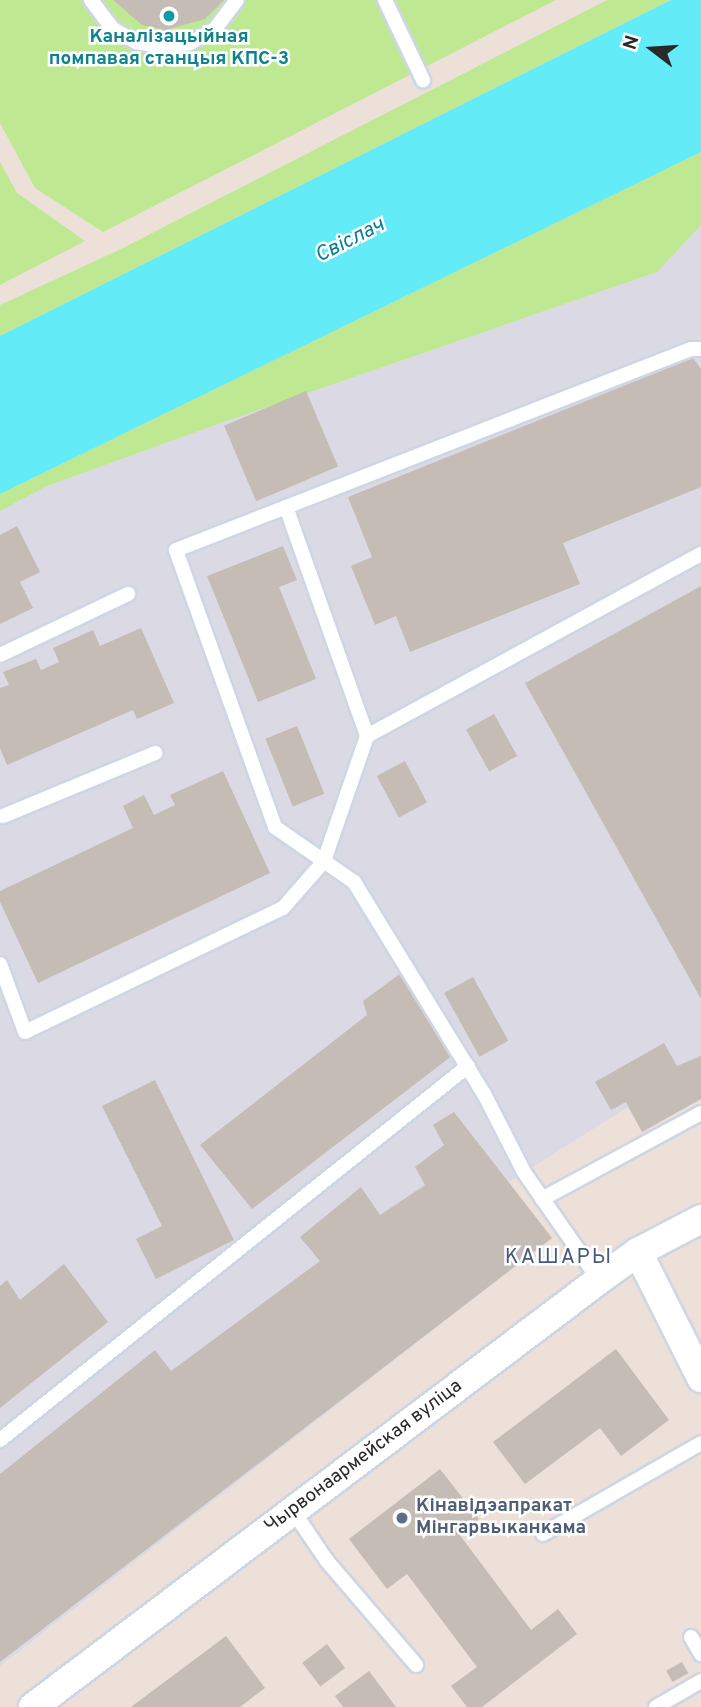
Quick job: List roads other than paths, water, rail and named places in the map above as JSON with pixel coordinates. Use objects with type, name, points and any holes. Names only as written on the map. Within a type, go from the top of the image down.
[{"type":"street","name":"Чырвонаармейская вуліца","points":[[33,1707],[599,1280],[638,1252],[701,1219]]},
{"type":"street","points":[[638,1252],[701,1378]]},
{"type":"lane","points":[[91,0],[113,29],[136,42],[163,47],[190,43],[215,29],[237,0]]},
{"type":"lane","points":[[385,0],[423,80]]},
{"type":"lane","points":[[599,1280],[542,1199],[468,1066],[354,881],[275,827],[176,550],[691,349],[701,349]]},
{"type":"lane","points":[[0,964],[25,1032],[283,908],[324,861],[367,736],[286,507]]},
{"type":"lane","points":[[367,736],[701,554]]},
{"type":"lane","points":[[0,655],[128,594]]},
{"type":"lane","points":[[1,815],[155,753]]},
{"type":"lane","points":[[0,1440],[468,1066]]},
{"type":"lane","points":[[542,1199],[701,1113]]},
{"type":"lane","points":[[543,1534],[701,1443]]},
{"type":"lane","points":[[293,1511],[327,1561],[416,1665]]},
{"type":"lane","points":[[691,1637],[701,1654]]},
{"type":"lane","points":[[656,1707],[701,1681]]},
{"type":"water","name":"Свіслач","points":[[671,0],[701,0],[701,152],[0,494],[0,336]]},
{"type":"place","name":"Каналізацыйная помпавая станцыя КПС-3","points":[[169,16]]},
{"type":"place","name":"Кінавідэапракат Мінгарвыканкама","points":[[402,1518]]},
{"type":"district","name":"КАШАРЫ","points":[[559,1258]]}]
